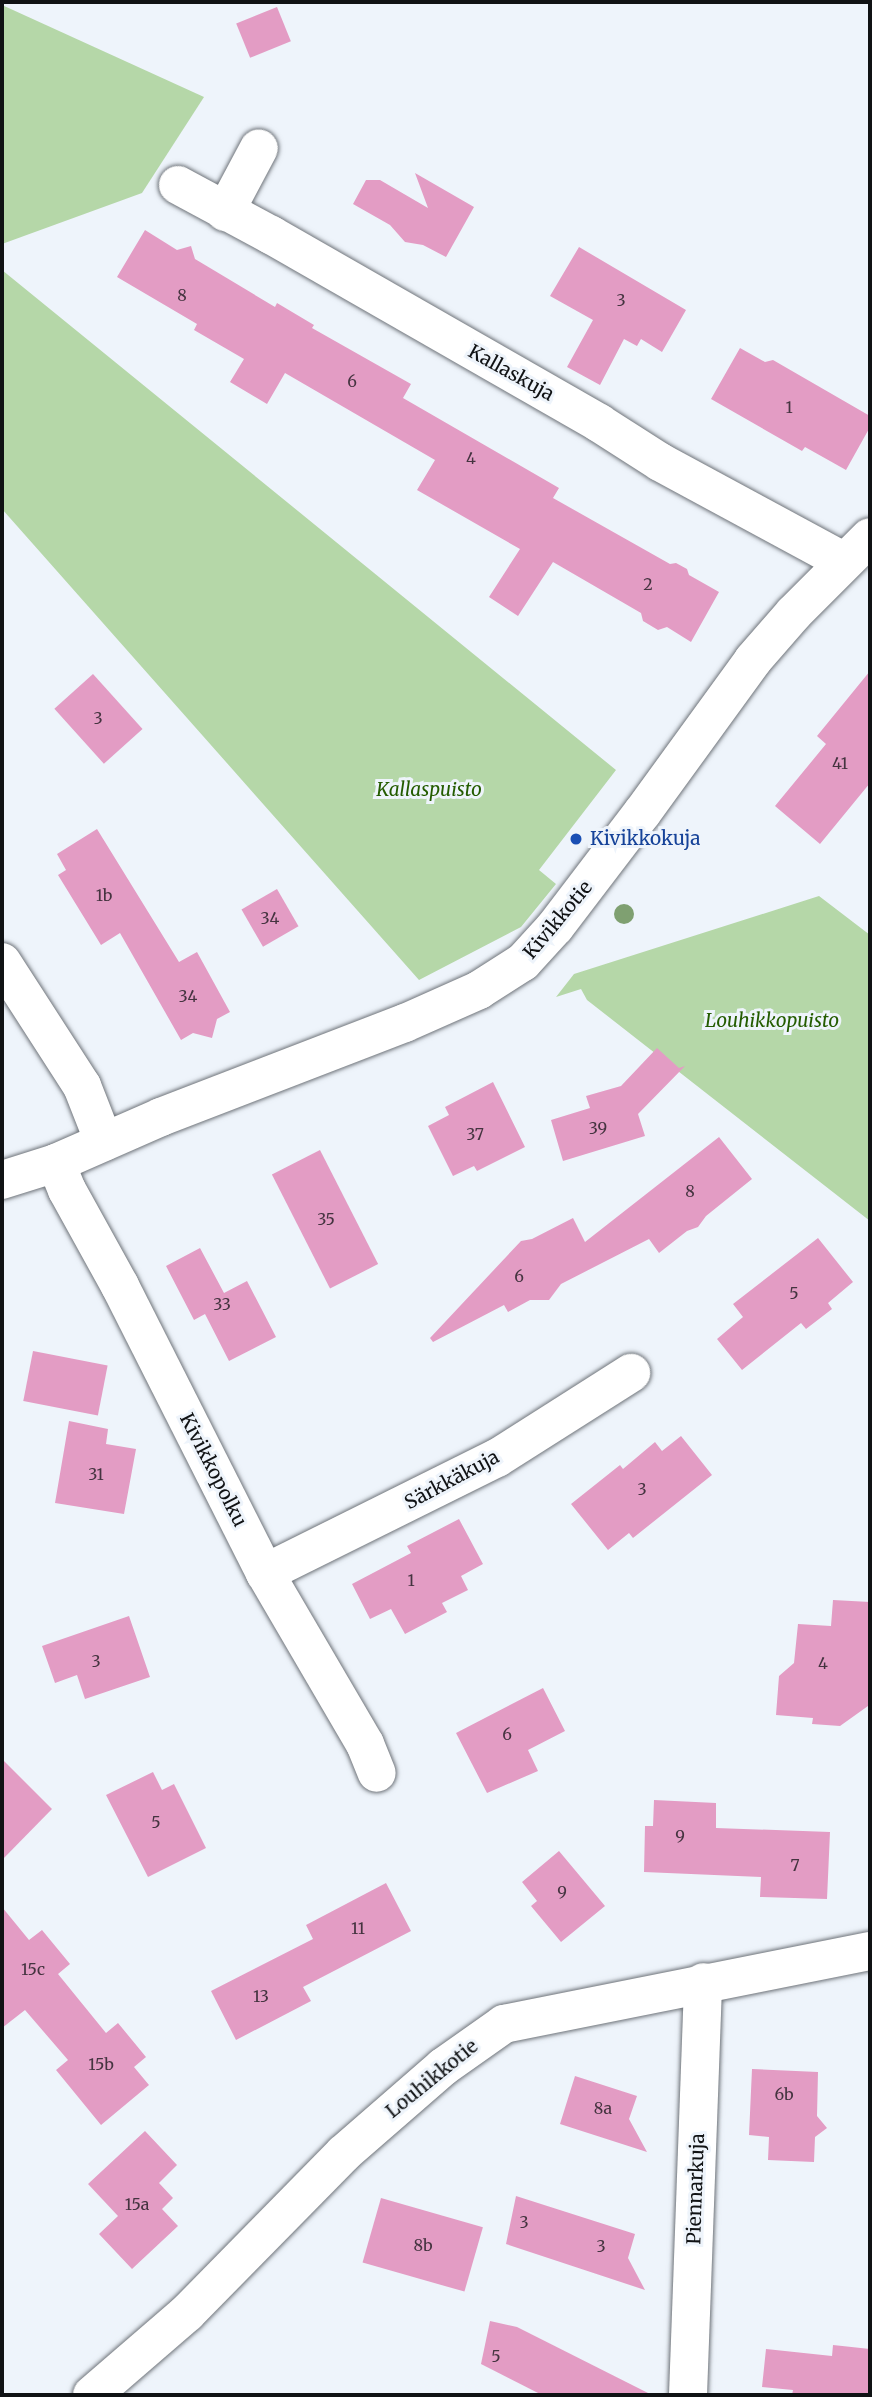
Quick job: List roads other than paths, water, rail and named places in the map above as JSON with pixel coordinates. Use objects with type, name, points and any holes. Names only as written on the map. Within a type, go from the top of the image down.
[{"type":"street","points":[[225,212],[258,148]]},
{"type":"street","name":"Kallaskuja","points":[[178,185],[271,235],[660,462],[857,549]]},
{"type":"street","name":"Kivikkotie","points":[[2,1180],[56,1163],[405,1023],[480,990],[523,962],[555,928],[642,814],[753,660],[857,549]]},
{"type":"street","points":[[2,962],[82,1086],[104,1142]]},
{"type":"street","name":"Kivikkopolku","points":[[56,1163],[67,1190],[120,1286],[265,1573],[365,1744],[377,1773]]},
{"type":"street","name":"Särkkäkuja","points":[[265,1573],[497,1458],[631,1373]]},
{"type":"street","name":"Louhikkotie","points":[[92,2395],[187,2313],[343,2154],[443,2067],[504,2024],[703,1982],[870,1951]]},
{"type":"street","name":"Piennarkuja","points":[[688,2395],[703,1982]]},
{"type":"place","name":"Kivikkokuja","points":[[576,839]]},
{"type":"park label","name":"Kallaspuisto","points":[[429,790]]},
{"type":"park label","name":"Louhikkopuisto","points":[[772,1021]]}]
